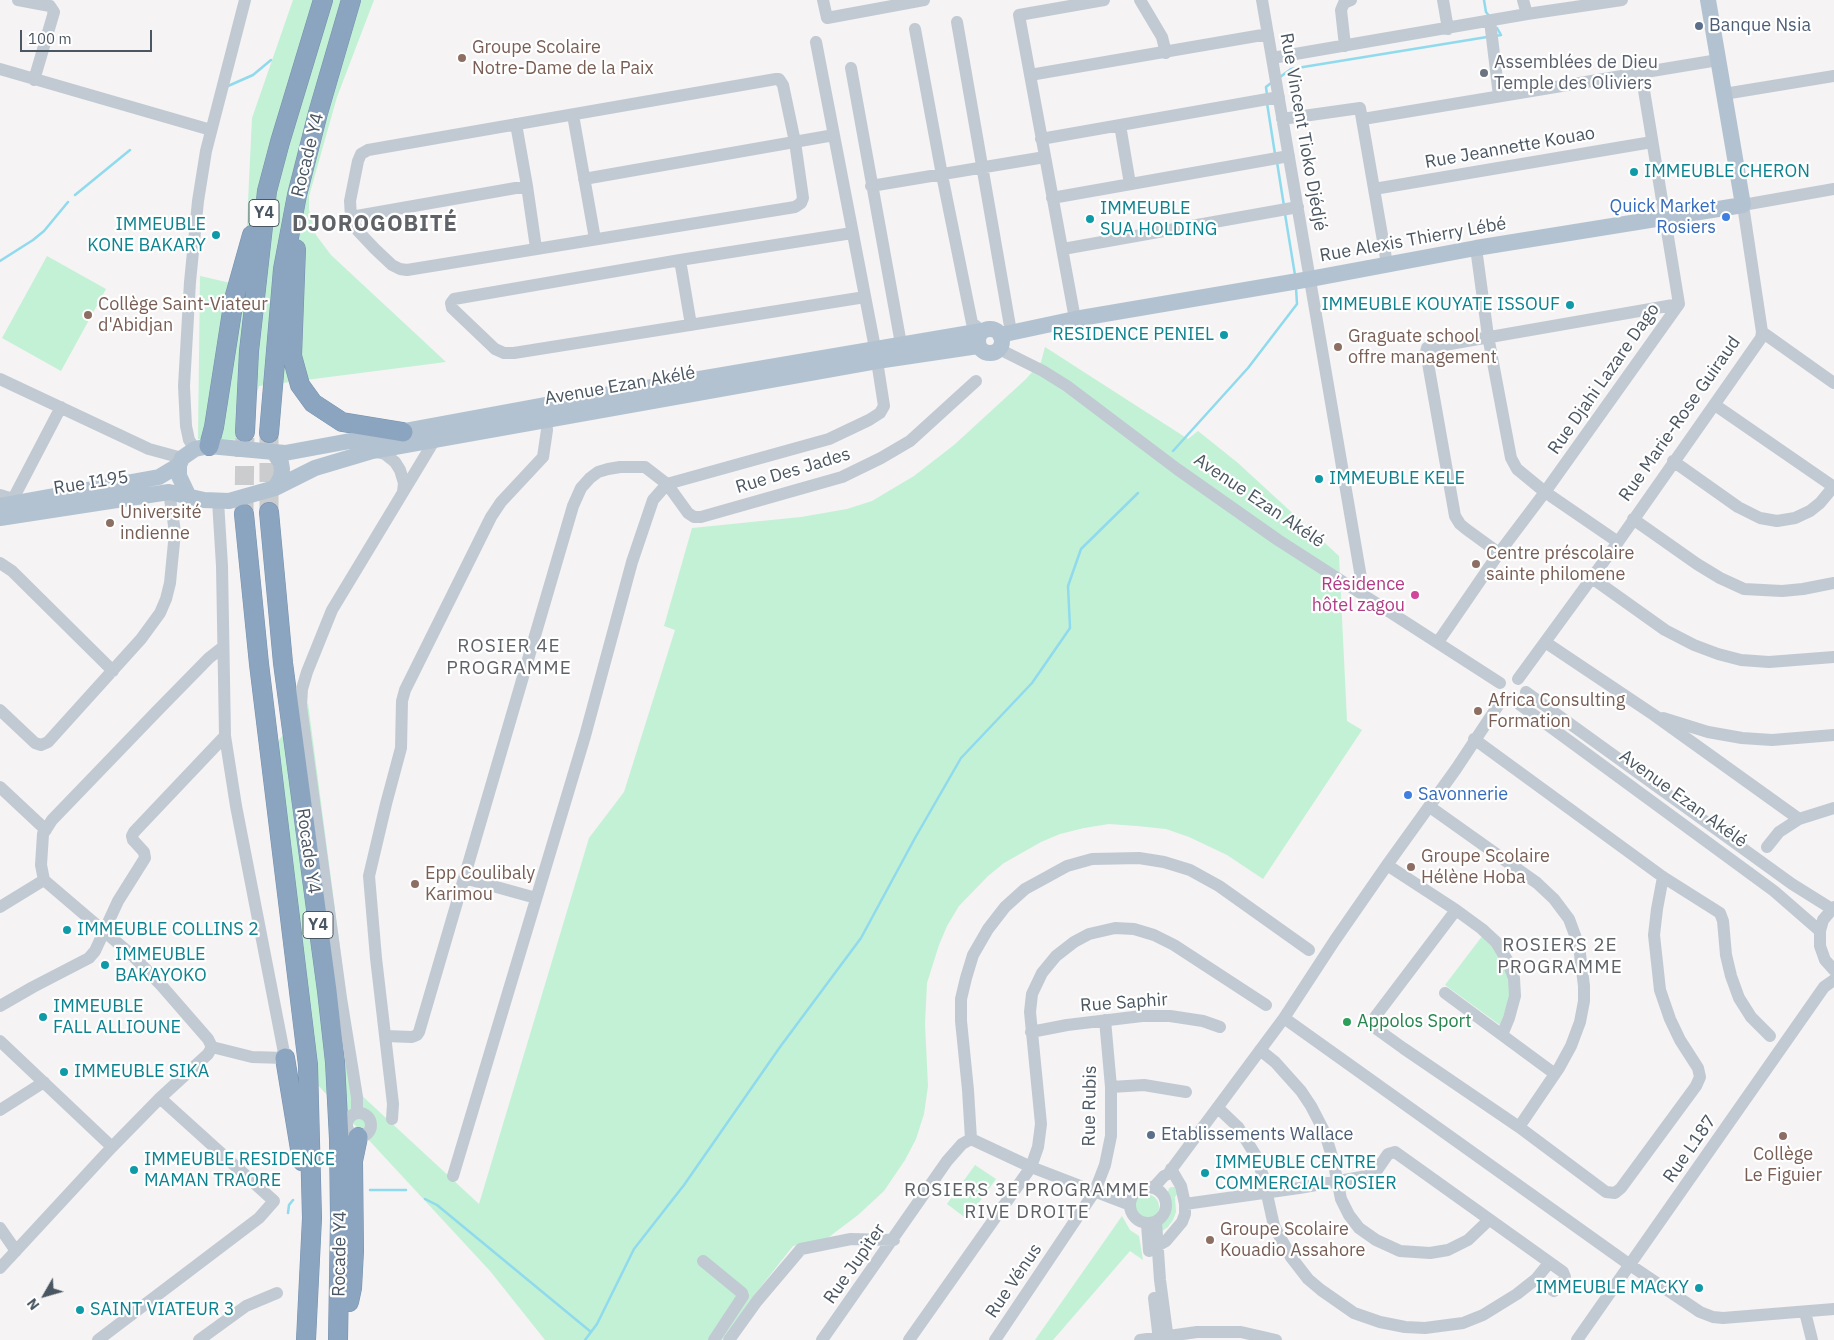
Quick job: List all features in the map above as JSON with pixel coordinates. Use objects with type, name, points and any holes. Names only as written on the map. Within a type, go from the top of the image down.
[{"type":"highway","name":"Rocade Y4","points":[[245,432],[249,351],[257,266],[267,191],[322,0]]},
{"type":"highway","name":"Rocade Y4","points":[[269,433],[283,269],[297,195],[318,113],[351,0]]},
{"type":"highway","points":[[191,455],[214,427],[234,299],[252,234],[267,191]]},
{"type":"highway","points":[[297,195],[292,356],[300,385],[313,403],[342,422],[403,432]]},
{"type":"highway","name":"Rocade Y4","points":[[270,512],[283,663],[335,1062],[339,1139],[340,1218],[338,1338]]},
{"type":"highway","name":"Rocade Y4","points":[[244,514],[259,664],[308,1065],[312,1218],[306,1340]]},
{"type":"highway","points":[[285,1058],[312,1218]]},
{"type":"highway","points":[[338,1338],[347,1314],[352,1288],[354,1251],[353,1161],[358,1137]]},
{"type":"main road","name":"Rue Marie-Rose Guiraud","points":[[1708,0],[1743,204]]},
{"type":"main road","name":"Rue Alexis Thierry Lébé","points":[[1003,339],[1075,319],[1310,279],[1476,248],[1743,204]]},
{"type":"main road","points":[[993,329],[1003,339],[992,353],[988,353],[980,349],[980,338],[993,329]]},
{"type":"main road","name":"Avenue Ezan Akélé","points":[[876,355],[901,344],[980,338]]},
{"type":"main road","name":"Avenue Ezan Akélé","points":[[274,453],[284,453],[403,432],[546,413],[980,338]]},
{"type":"main road","name":"Avenue Ezan Akélé","points":[[275,488],[315,468],[372,451],[434,441],[546,413]]},
{"type":"main road","points":[[189,497],[182,485],[180,476],[191,455],[243,448],[274,453],[281,462],[282,469],[281,478],[275,488]]},
{"type":"main road","name":"Rue I195","points":[[0,518],[12,506],[160,477],[191,455]]},
{"type":"main road","name":"Rue I195","points":[[12,506],[168,492],[218,502],[229,501],[275,488]]},
{"type":"street","points":[[18,0],[50,6],[54,12],[34,80]]},
{"type":"street","points":[[0,380],[149,449],[191,455],[186,426],[184,386],[194,238],[204,159],[245,0]]},
{"type":"street","points":[[824,0],[827,18],[908,1],[924,0]]},
{"type":"street","points":[[1075,319],[1019,15],[1104,0]]},
{"type":"street","points":[[1140,0],[1162,37],[1166,53]]},
{"type":"street","name":"Rue Vincent Tioko Djédjé","points":[[1262,0],[1364,595]]},
{"type":"street","points":[[1345,46],[1341,10],[1344,3],[1350,0]]},
{"type":"street","points":[[1443,0],[1448,28]]},
{"type":"street","points":[[1523,0],[1527,14]]},
{"type":"street","points":[[1272,58],[1527,14],[1622,0]]},
{"type":"street","points":[[1490,21],[1500,96]]},
{"type":"street","points":[[957,22],[983,168],[1003,339]]},
{"type":"street","points":[[915,29],[972,323],[980,338]]},
{"type":"street","points":[[1030,75],[1268,34]]},
{"type":"street","points":[[453,1176],[587,727],[632,562],[653,500],[667,484],[829,439],[869,420],[880,413],[884,406],[876,355],[816,42]]},
{"type":"street","points":[[1363,119],[1718,60]]},
{"type":"street","points":[[851,68],[901,344]]},
{"type":"street","points":[[0,69],[211,130]]},
{"type":"street","name":"Rue Djahi Lazare Dago","points":[[1438,642],[1499,553],[1545,492],[1679,304],[1641,72]]},
{"type":"street","points":[[1724,94],[1834,76]]},
{"type":"street","points":[[779,79],[784,85],[803,198],[798,205],[407,270],[400,270],[375,249],[358,231],[351,217],[350,201],[361,154],[368,150],[516,124],[779,79]]},
{"type":"street","points":[[1041,139],[1279,97]]},
{"type":"street","points":[[1282,119],[1356,107],[1361,110],[1387,264]]},
{"type":"street","points":[[573,115],[595,239]]},
{"type":"street","points":[[516,124],[536,248]]},
{"type":"street","points":[[1120,125],[1130,184]]},
{"type":"street","points":[[584,179],[834,135]]},
{"type":"street","name":"Rue Jeannette Kouao","points":[[1374,189],[1652,142]]},
{"type":"street","points":[[1052,198],[1289,156]]},
{"type":"street","points":[[872,186],[1045,157]]},
{"type":"street","points":[[351,217],[527,186]]},
{"type":"street","name":"Rue Alexis Thierry Lébé","points":[[1743,204],[1834,189]]},
{"type":"street","name":"Rue Marie-Rose Guiraud","points":[[1518,679],[1618,542],[1760,341],[1762,332],[1743,204]]},
{"type":"street","points":[[1063,248],[1298,207]]},
{"type":"street","points":[[852,233],[680,260],[454,299],[451,303],[452,308],[495,349],[504,353],[865,297]]},
{"type":"street","points":[[1476,248],[1488,336],[1511,458],[1517,469],[1545,492],[1618,542]]},
{"type":"street","points":[[680,260],[691,325]]},
{"type":"street","points":[[1499,553],[1466,530],[1455,516],[1426,352],[1427,348],[1679,304]]},
{"type":"street","points":[[1762,332],[1834,383]]},
{"type":"street","name":"Avenue Ezan Akélé","points":[[1003,339],[1034,366],[1067,386],[1177,470],[1278,540],[1500,683]]},
{"type":"street","name":"Rue Des Jades","points":[[386,1036],[412,1037],[417,1035],[573,506],[581,488],[598,472],[620,466],[645,467],[667,484],[688,512],[694,516],[701,517],[842,477],[881,458],[910,441],[976,381]]},
{"type":"street","points":[[1674,461],[1738,507],[1760,518],[1777,521],[1795,518],[1810,511],[1820,503],[1834,486],[1715,405]]},
{"type":"street","points":[[0,494],[12,506],[61,407]]},
{"type":"street","points":[[392,1119],[394,1104],[376,958],[369,876],[401,748],[402,701],[405,690],[491,517],[501,502],[542,457],[545,447],[546,413]]},
{"type":"street","points":[[358,1113],[313,794],[302,706],[302,690],[307,672],[332,610],[434,441]]},
{"type":"street","points":[[372,451],[385,454],[395,462],[404,483],[403,492]]},
{"type":"street","points":[[0,710],[35,743],[41,745],[48,742],[141,639],[160,614],[170,583],[175,532],[168,492]]},
{"type":"street","points":[[218,502],[222,566],[225,736],[236,806],[285,1058],[252,1057],[212,1047],[208,1039],[133,956],[44,880],[41,865],[43,834],[52,820],[209,658],[223,647]]},
{"type":"street","points":[[1634,518],[1697,564],[1720,578],[1744,589],[1803,590],[1834,583]]},
{"type":"street","points":[[0,563],[12,571],[113,671]]},
{"type":"street","points":[[1592,578],[1665,630],[1694,645],[1718,654],[1741,660],[1769,662],[1834,656]]},
{"type":"street","points":[[1545,642],[1654,715],[1799,819]]},
{"type":"street","points":[[1506,678],[1518,679],[1525,686],[1526,692],[1519,704],[1511,706],[1501,701],[1497,690],[1500,683],[1506,678]]},
{"type":"street","name":"Avenue Ezan Akélé","points":[[1526,692],[1792,884],[1833,908]]},
{"type":"street","points":[[1153,1188],[1170,1172],[1284,1018],[1501,701]]},
{"type":"street","name":"Avenue Ezan Akélé","points":[[1519,704],[1784,898],[1820,931]]},
{"type":"street","points":[[1654,715],[1708,732],[1742,738],[1772,740],[1834,735]]},
{"type":"street","points":[[0,1006],[33,986],[89,958],[95,951],[118,900],[146,858],[144,852],[133,840],[134,832],[225,736]]},
{"type":"street","points":[[1474,740],[1663,877],[1716,910],[1722,916],[1729,969],[1739,998],[1751,1017],[1770,1036]]},
{"type":"street","points":[[0,787],[46,830]]},
{"type":"street","points":[[1430,807],[1537,882],[1554,899],[1569,919],[1579,946],[1584,986],[1584,1001],[1580,1022],[1571,1046],[1555,1074],[1519,1127]]},
{"type":"street","points":[[1767,847],[1779,832],[1799,819],[1834,808]]},
{"type":"street","points":[[1130,1205],[1031,1166],[971,1139],[961,1021],[961,1000],[973,955],[988,929],[1005,907],[1025,889],[1067,866],[1092,859],[1139,858],[1164,862],[1190,870],[1219,886],[1309,950]]},
{"type":"street","points":[[1387,865],[1456,910],[1496,942],[1507,960],[1514,978],[1515,996],[1502,1035]]},
{"type":"street","points":[[1456,910],[1375,1016],[1373,1025],[1402,1048],[1519,1127],[1606,1192],[1615,1193],[1621,1188],[1696,1086],[1700,1077],[1698,1068],[1674,1026],[1660,990],[1654,935],[1663,877]]},
{"type":"street","points":[[464,878],[536,898]]},
{"type":"street","points":[[0,907],[44,880]]},
{"type":"street","points":[[1829,984],[1825,960],[1820,946],[1820,931],[1823,920],[1833,908]]},
{"type":"street","points":[[909,1340],[1031,1166],[1038,1147],[1041,1124],[1031,1032],[1030,1012],[1032,994],[1042,973],[1056,956],[1074,942],[1089,934],[1115,928],[1134,929],[1154,935],[1174,945],[1266,1005]]},
{"type":"street","points":[[1825,960],[1834,970]]},
{"type":"street","name":"Rue L187","points":[[1577,1340],[1829,984]]},
{"type":"street","points":[[1445,993],[1555,1074]]},
{"type":"street","name":"Rue Saphir","points":[[1031,1032],[1142,1016],[1170,1016],[1202,1021],[1220,1028]]},
{"type":"street","points":[[1284,1018],[1687,1305],[1712,1317],[1723,1318],[1834,1309]]},
{"type":"street","name":"Rue Rubis","points":[[1096,1191],[1105,1165],[1110,1136],[1111,1087],[1105,1020]]},
{"type":"street","points":[[0,1041],[112,1147]]},
{"type":"street","points":[[0,1268],[112,1147],[160,1098],[208,1054],[212,1047]]},
{"type":"street","points":[[1260,1050],[1281,1068],[1311,1106],[1325,1133],[1341,1199],[1359,1228],[1376,1240],[1400,1251],[1430,1253],[1448,1250],[1468,1240],[1489,1220]]},
{"type":"street","points":[[0,1110],[44,1082]]},
{"type":"street","points":[[1111,1087],[1144,1085],[1186,1092]]},
{"type":"street","points":[[98,1340],[259,1218],[274,1200],[160,1098]]},
{"type":"street","points":[[1218,1108],[1238,1127],[1251,1148],[1263,1176],[1274,1226],[1291,1257],[1308,1279],[1321,1290],[1343,1306],[1366,1318],[1405,1327],[1432,1328],[1463,1323],[1497,1307],[1536,1279],[1549,1263]]},
{"type":"street","points":[[358,1113],[366,1114],[372,1125],[369,1132],[362,1137],[351,1133],[347,1126],[351,1116],[358,1113]]},
{"type":"street","name":"Rue Jupiter","points":[[822,1340],[894,1240],[947,1161],[962,1144],[971,1139]]},
{"type":"street","points":[[1185,1204],[1338,1182],[1372,1173],[1388,1154],[1394,1152],[1563,1272],[1566,1277],[1556,1291],[1551,1291],[1536,1279]]},
{"type":"street","points":[[1164,1196],[1153,1188],[1145,1187],[1137,1191],[1132,1197],[1130,1205],[1132,1214],[1138,1221],[1151,1223],[1163,1216],[1166,1206],[1164,1196],[1170,1172]]},
{"type":"street","points":[[1153,1247],[1166,1241],[1182,1222],[1185,1204],[1181,1186],[1170,1172]]},
{"type":"street","name":"Rue Vénus","points":[[995,1340],[1096,1191]]},
{"type":"street","points":[[1151,1223],[1163,1338]]},
{"type":"street","points":[[0,1228],[16,1251]]},
{"type":"street","points":[[729,1340],[757,1301],[801,1249],[851,1239],[894,1240]]},
{"type":"street","points":[[703,1261],[742,1292],[743,1296],[714,1340]]},
{"type":"street","points":[[199,1340],[246,1306],[277,1293]]},
{"type":"street","points":[[1805,1312],[1812,1340]]},
{"type":"street","points":[[1140,1340],[1197,1332],[1241,1332],[1276,1340]]},
{"type":"green space","points":[[293,0],[374,0],[337,97],[309,196],[309,210],[316,235],[331,255],[446,362],[259,386],[243,440],[198,439],[200,276],[244,286],[252,118]]},
{"type":"green space","points":[[47,256],[106,289],[61,371],[2,338]]},
{"type":"green space","points":[[1045,347],[1188,439],[1198,431],[1238,463],[1339,556],[1347,721],[1362,730],[1263,879],[1227,855],[1189,837],[1166,829],[1109,824],[1060,834],[1041,842],[1004,863],[988,876],[959,906],[947,926],[939,945],[927,983],[925,1024],[928,1086],[924,1114],[916,1139],[905,1160],[884,1191],[858,1215],[825,1240],[793,1246],[722,1340],[545,1340],[490,1271],[303,1069],[276,744],[308,703],[359,1093],[479,1204],[589,838],[624,792],[675,630],[664,626],[692,528],[801,517],[847,509],[872,501],[914,476],[954,445],[1026,379],[1041,362]]},
{"type":"green space","points":[[1483,935],[1494,945],[1510,979],[1510,997],[1500,1025],[1445,985]]},
{"type":"green space","points":[[975,1165],[996,1179],[967,1219],[947,1204]]},
{"type":"green space","points":[[1178,1187],[1180,1191],[1175,1197],[1176,1212],[1168,1227],[1162,1231],[1159,1224],[1166,1213],[1168,1192],[1169,1188]]},
{"type":"green space","points":[[1146,1194],[1155,1198],[1159,1207],[1155,1216],[1146,1220],[1137,1216],[1133,1207],[1137,1198]]},
{"type":"green space","points":[[1122,1216],[1130,1230],[1139,1236],[1143,1260],[1130,1251],[1053,1340],[1035,1340]]},
{"type":"waterway","points":[[1484,0],[1486,12],[1490,17]]},
{"type":"waterway","points":[[1495,36],[1501,35],[1497,28]]},
{"type":"waterway","points":[[1280,77],[1291,69],[1487,37]]},
{"type":"waterway","points":[[228,86],[253,75],[271,60]]},
{"type":"waterway","points":[[1267,95],[1266,87],[1271,83]]},
{"type":"waterway","points":[[1267,103],[1275,154]]},
{"type":"waterway","points":[[75,195],[130,150]]},
{"type":"waterway","points":[[1277,162],[1284,206]]},
{"type":"waterway","points":[[0,261],[44,231],[68,202]]},
{"type":"waterway","points":[[1285,214],[1295,275]]},
{"type":"waterway","points":[[1173,451],[1248,368],[1297,304],[1296,288]]},
{"type":"waterway","points":[[585,1340],[597,1324],[634,1249],[684,1185],[780,1047],[861,938],[961,758],[1032,683],[1070,628],[1068,586],[1081,549],[1138,493]]},
{"type":"waterway","points":[[370,1190],[406,1190]]},
{"type":"waterway","points":[[425,1199],[437,1205],[591,1332]]},
{"type":"waterway","points":[[288,1213],[289,1205],[293,1200]]},
{"type":"tunnel","points":[[244,513],[245,433]]},
{"type":"tunnel","points":[[269,435],[269,512]]},
{"type":"place","name":"Banque Nsia","points":[[1699,26]]},
{"type":"place","name":"Groupe Scolaire Notre-Dame de la Paix","points":[[462,58]]},
{"type":"place","name":"Assemblées de Dieu Temple des Oliviers","points":[[1484,73]]},
{"type":"place","name":"IMMEUBLE CHERON","points":[[1634,172]]},
{"type":"place","name":"Quick Market Rosiers","points":[[1726,217]]},
{"type":"place","name":"IMMEUBLE SUA HOLDING","points":[[1090,219]]},
{"type":"place","name":"IMMEUBLE KONE BAKARY","points":[[216,235]]},
{"type":"place","name":"IMMEUBLE KOUYATE ISSOUF","points":[[1570,305]]},
{"type":"place","name":"Collège Saint-Viateur d'Abidjan","points":[[88,315]]},
{"type":"place","name":"RESIDENCE PENIEL","points":[[1224,335]]},
{"type":"place","name":"Graguate school offre management","points":[[1338,347]]},
{"type":"place","name":"IMMEUBLE KELE","points":[[1319,479]]},
{"type":"place","name":"Université indienne","points":[[110,523]]},
{"type":"place","name":"Centre préscolaire sainte philomene","points":[[1476,564]]},
{"type":"place","name":"Résidence hôtel zagou","points":[[1415,595]]},
{"type":"place","name":"Africa Consulting Formation","points":[[1478,711]]},
{"type":"place","name":"Savonnerie","points":[[1408,795]]},
{"type":"place","name":"Groupe Scolaire Hélène Hoba","points":[[1411,867]]},
{"type":"place","name":"Epp Coulibaly Karimou","points":[[415,884]]},
{"type":"place","name":"IMMEUBLE COLLINS 2","points":[[67,930]]},
{"type":"place","name":"IMMEUBLE BAKAYOKO","points":[[105,965]]},
{"type":"place","name":"IMMEUBLE FALL ALLIOUNE","points":[[43,1017]]},
{"type":"place","name":"Appolos Sport","points":[[1347,1022]]},
{"type":"place","name":"IMMEUBLE SIKA","points":[[64,1072]]},
{"type":"place","name":"Etablissements Wallace","points":[[1151,1135]]},
{"type":"place","name":"Collège Le Figuier","points":[[1783,1136]]},
{"type":"place","name":"IMMEUBLE RESIDENCE MAMAN TRAORE","points":[[134,1170]]},
{"type":"place","name":"IMMEUBLE CENTRE COMMERCIAL ROSIER","points":[[1205,1173]]},
{"type":"place","name":"Groupe Scolaire Kouadio Assahore","points":[[1210,1240]]},
{"type":"place","name":"IMMEUBLE MACKY","points":[[1699,1288]]},
{"type":"place","name":"SAINT VIATEUR 3","points":[[80,1310]]},
{"type":"district","name":"DJOROGOBITÉ","points":[[375,225]]},
{"type":"district","name":"ROSIER 4E PROGRAMME","points":[[509,658]]},
{"type":"district","name":"ROSIERS 2E PROGRAMME","points":[[1560,957]]},
{"type":"district","name":"ROSIERS 3E PROGRAMME RIVE DROITE","points":[[1027,1202]]}]
